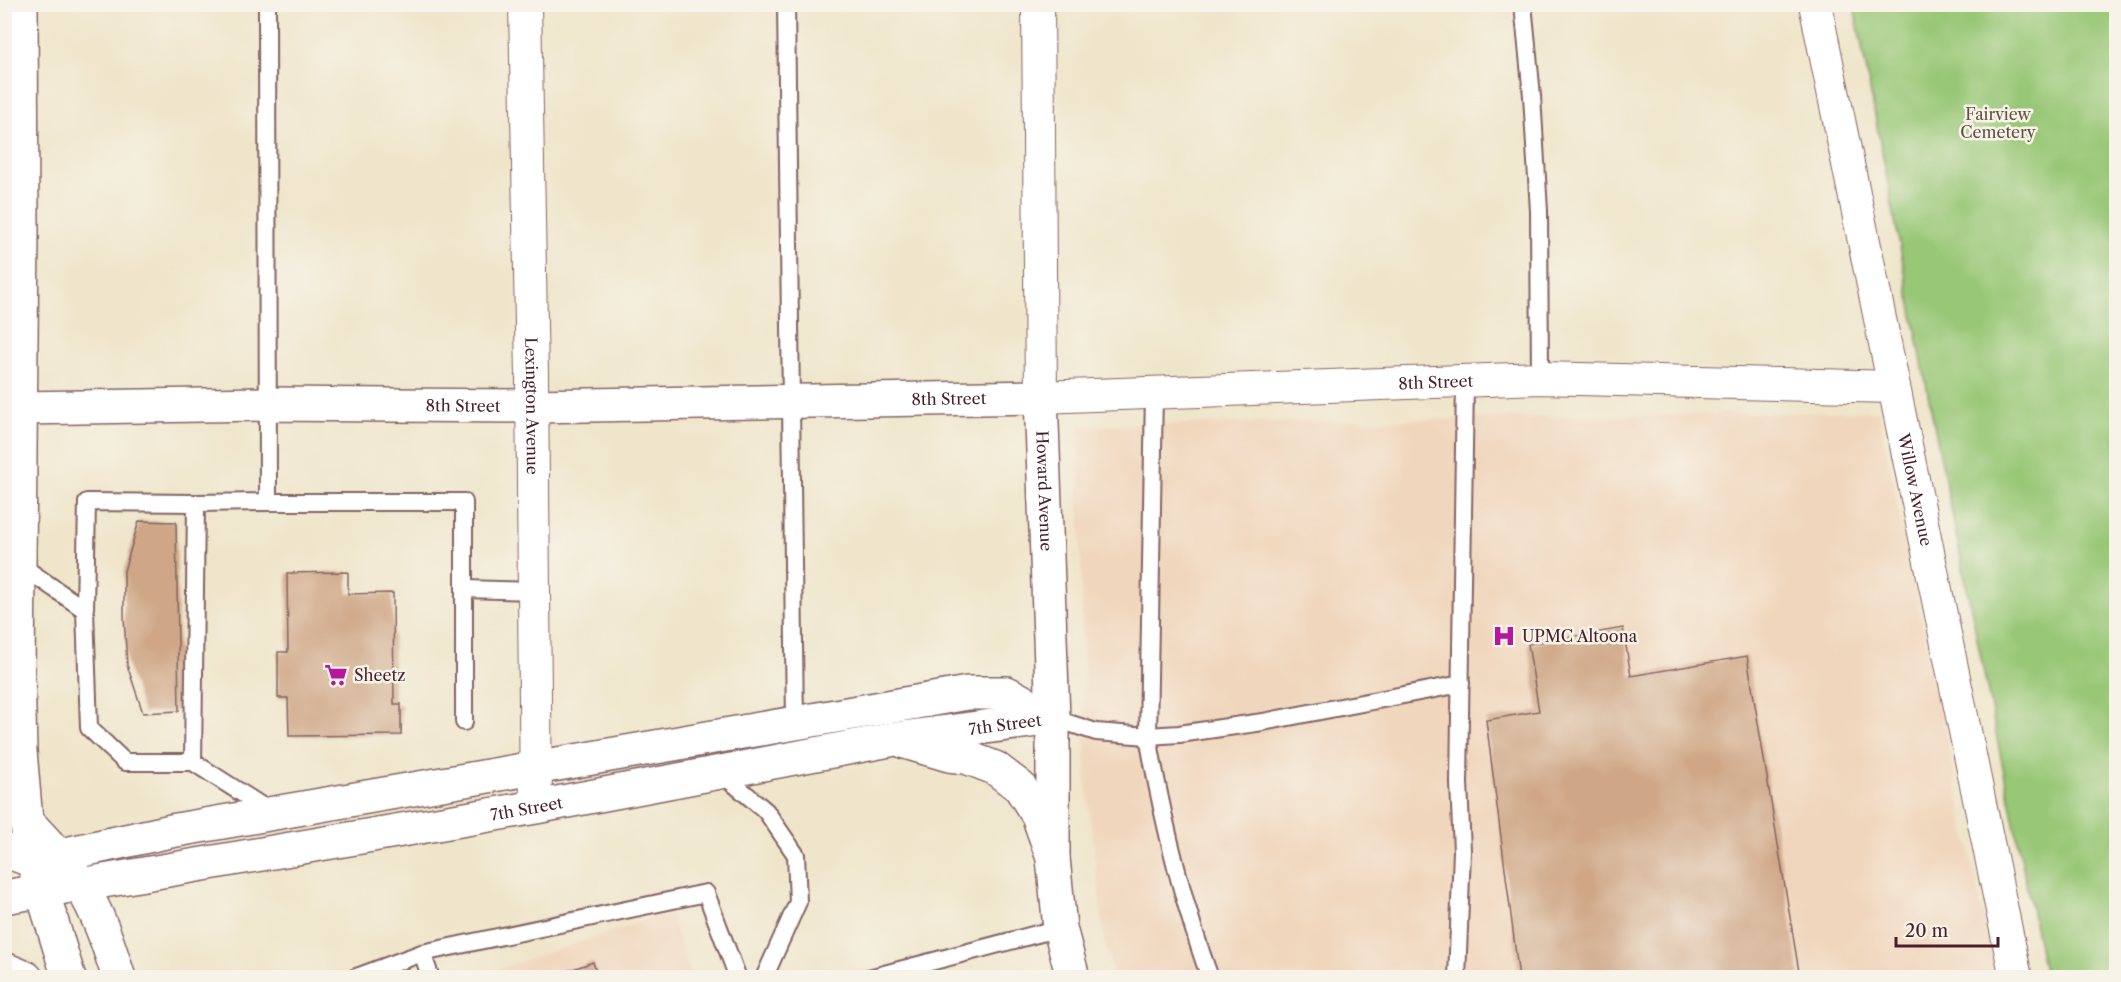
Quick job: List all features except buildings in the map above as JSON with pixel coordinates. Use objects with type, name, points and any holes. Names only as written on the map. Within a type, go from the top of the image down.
[{"type":"main road","points":[[21,4],[22,232],[13,409],[19,564],[20,751],[15,810],[35,864],[69,978]]},
{"type":"main road","points":[[4,297],[22,232]]},
{"type":"main road","name":"8th Street","points":[[13,409],[267,404],[532,406],[1041,397]]},
{"type":"main road","name":"Howard Avenue","points":[[1041,397],[1053,718],[1053,858],[1060,928],[1073,978]]},
{"type":"main road","name":"7th Street","points":[[4,897],[35,864],[121,841],[968,693],[1006,693],[1053,718]]},
{"type":"main road","name":"7th Street","points":[[80,885],[536,807],[895,739],[1053,718]]},
{"type":"main road","points":[[895,739],[949,755],[966,757],[995,768],[1020,787],[1038,815],[1053,858]]},
{"type":"main road","points":[[35,864],[80,885],[99,921],[119,978]]},
{"type":"main road","points":[[4,969],[26,978]]},
{"type":"street","name":"Lexington Avenue","points":[[525,4],[536,807]]},
{"type":"street","name":"Howard Avenue","points":[[1038,4],[1041,397]]},
{"type":"street","name":"Willow Avenue","points":[[1815,4],[2016,978]]},
{"type":"street","name":"8th Street","points":[[1041,397],[1540,378],[1894,387]]},
{"type":"lane","points":[[267,4],[268,502]]},
{"type":"lane","points":[[786,4],[795,723]]},
{"type":"lane","points":[[1523,4],[1532,96],[1539,210],[1540,378]]},
{"type":"lane","points":[[1457,978],[1462,851],[1459,783],[1465,381]]},
{"type":"lane","points":[[1154,392],[1148,736],[1158,790],[1196,938],[1210,978]]},
{"type":"lane","points":[[274,814],[193,762],[125,762],[89,728],[85,610],[87,502],[196,504],[464,502],[464,722]]},
{"type":"lane","points":[[193,762],[196,504]]},
{"type":"lane","points":[[19,564],[85,610]]},
{"type":"lane","points":[[464,589],[533,591]]},
{"type":"lane","points":[[1053,718],[1096,732],[1148,736],[1179,734],[1263,722],[1461,684]]},
{"type":"lane","points":[[720,772],[766,811],[796,855],[798,902],[764,978]]},
{"type":"lane","points":[[354,978],[423,953],[706,893],[738,978]]},
{"type":"lane","points":[[869,978],[1060,928]]},
{"type":"lane","points":[[423,953],[431,978]]},
{"type":"shaded area","name":"UPMC Altoona","points":[[1878,411],[1996,977],[1115,977],[1105,946],[1086,781],[1079,491],[1080,426]]},
{"type":"shaded area","points":[[670,912],[691,977],[472,978]]},
{"type":"green space","name":"Fairview Cemetery","points":[[1854,5],[2116,5],[2116,977],[2045,977],[1928,394]]},
{"type":"place","name":"UPMC Altoona","points":[[1504,636]]},
{"type":"place","name":"Sheetz","points":[[336,675]]}]
